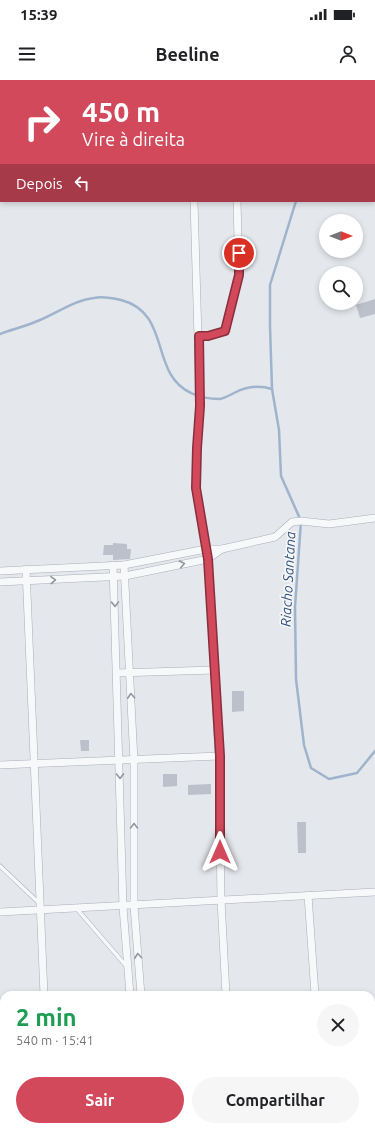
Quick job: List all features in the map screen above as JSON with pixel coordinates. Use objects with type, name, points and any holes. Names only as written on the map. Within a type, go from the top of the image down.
[{"type":"street","points":[[194,202],[200,406],[196,488],[208,559],[220,756],[220,900],[226,991]]},
{"type":"street","points":[[199,336],[208,336],[225,331],[228,323],[239,275],[237,202]]},
{"type":"street","points":[[0,571],[124,565],[206,548],[222,549],[275,537],[292,522],[301,521],[329,524],[375,518]]},
{"type":"street","points":[[0,582],[125,576],[208,559],[222,549]]},
{"type":"street","points":[[113,565],[120,761],[123,907],[130,991]]},
{"type":"street","points":[[124,565],[134,760],[134,906],[141,991]]},
{"type":"street","points":[[26,569],[44,991]]},
{"type":"street","points":[[117,673],[214,670]]},
{"type":"street","points":[[0,765],[220,756]]},
{"type":"street","points":[[0,912],[41,908],[123,907],[220,900],[375,892]]},
{"type":"street","points":[[308,895],[315,991]]},
{"type":"lane","points":[[0,866],[41,908]]},
{"type":"lane","points":[[77,908],[129,970]]},
{"type":"building","points":[[375,299],[375,314],[360,318],[358,310],[363,310],[363,303]]},
{"type":"building","points":[[113,543],[127,544],[127,549],[131,549],[130,559],[113,560],[113,555],[103,555],[104,545],[113,545]]},
{"type":"building","points":[[232,691],[244,691],[244,711],[232,712]]},
{"type":"building","points":[[80,740],[89,740],[89,751],[81,751]]},
{"type":"building","points":[[163,774],[177,774],[177,786],[163,787]]},
{"type":"building","points":[[211,784],[211,794],[188,795],[188,785]]},
{"type":"building","points":[[297,822],[306,822],[306,853],[298,853]]},
{"type":"waterway","name":"Riacho Santana","points":[[296,202],[270,285],[270,326],[272,389],[279,430],[281,476],[301,521],[295,607],[296,679],[304,745],[311,768],[329,779],[357,773],[375,751]]},
{"type":"waterway","points":[[0,334],[35,322],[87,299],[104,297],[121,300],[137,307],[148,317],[170,372],[178,384],[191,393],[205,398],[220,399],[248,388],[262,387],[272,389]]},
{"type":"route","points":[[220,852],[220,756],[208,559],[196,488],[200,414],[199,336],[208,336],[225,331],[239,275],[239,253]]}]
